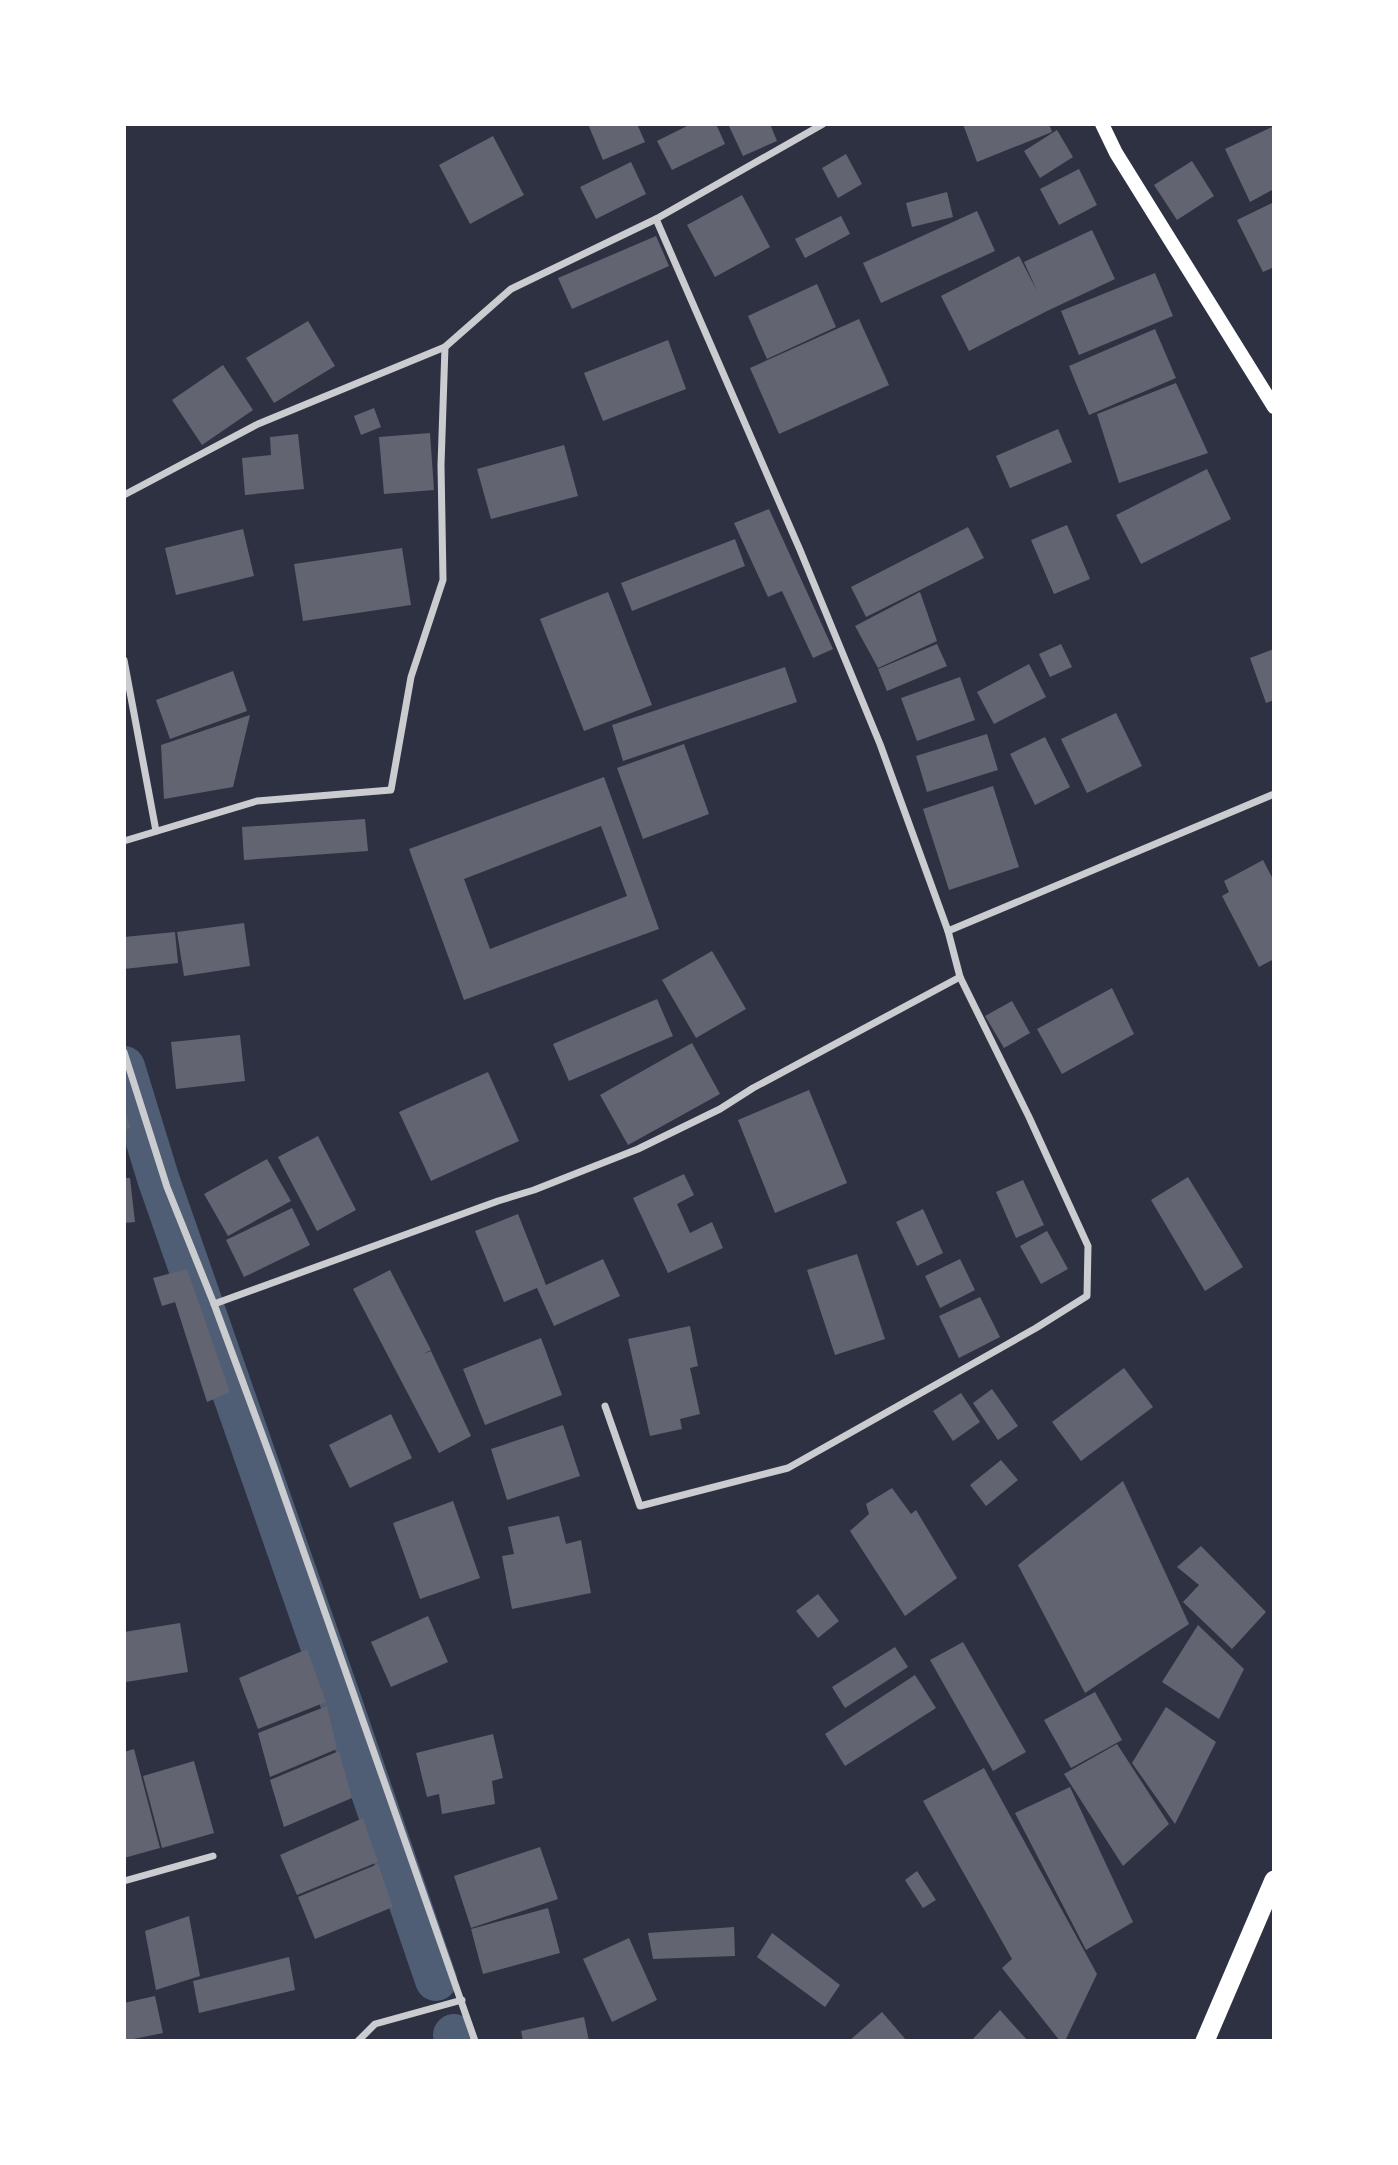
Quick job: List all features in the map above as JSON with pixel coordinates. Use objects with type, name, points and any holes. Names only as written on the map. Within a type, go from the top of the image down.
[{"type":"highway","points":[[1205,2041],[1274,1880]]},
{"type":"main road","points":[[1102,124],[1116,153],[1274,407]]},
{"type":"street","points":[[124,495],[258,424],[445,347],[511,289],[656,219],[823,124]]},
{"type":"street","points":[[606,1406],[640,1506],[788,1468],[1036,1328],[1087,1296],[1088,1246],[1029,1117],[960,978],[948,931],[874,731],[800,550],[656,219]]},
{"type":"street","points":[[124,841],[257,801],[391,790],[411,677],[443,580],[440,465],[445,347]]},
{"type":"street","points":[[124,660],[156,831]]},
{"type":"street","points":[[948,931],[1274,794]]},
{"type":"street","points":[[214,1304],[498,1200],[534,1190],[638,1149],[720,1109],[754,1088],[960,978]]},
{"type":"street","points":[[124,1052],[167,1187],[278,1477],[475,2041]]},
{"type":"street","points":[[124,1881],[213,1856]]},
{"type":"street","points":[[358,2041],[376,2024],[462,2000]]},
{"type":"building","points":[[588,124],[637,124],[645,142],[603,160]]},
{"type":"building","points":[[691,124],[716,124],[725,144],[672,170],[657,141]]},
{"type":"building","points":[[728,124],[770,124],[777,141],[743,156]]},
{"type":"building","points":[[963,124],[1049,124],[1052,132],[977,162]]},
{"type":"building","points":[[1274,126],[1274,189],[1250,202],[1225,149]]},
{"type":"building","points":[[1057,130],[1073,157],[1040,178],[1024,151]]},
{"type":"building","points":[[493,136],[524,195],[470,224],[439,165]]},
{"type":"building","points":[[846,154],[862,184],[838,198],[822,168]]},
{"type":"building","points":[[1192,161],[1214,196],[1177,220],[1154,185]]},
{"type":"building","points":[[631,162],[646,194],[596,219],[580,187]]},
{"type":"building","points":[[1079,169],[1097,205],[1059,225],[1040,189]]},
{"type":"building","points":[[947,192],[953,217],[912,227],[906,203]]},
{"type":"building","points":[[742,195],[770,247],[715,277],[687,225]]},
{"type":"building","points":[[1274,202],[1274,267],[1263,272],[1237,220]]},
{"type":"building","points":[[977,211],[995,251],[881,303],[863,263]]},
{"type":"building","points":[[841,216],[850,234],[805,258],[795,239]]},
{"type":"building","points":[[1092,230],[1115,279],[969,351],[941,296],[1019,256],[1037,291],[1024,262]]},
{"type":"building","points":[[656,236],[669,266],[572,309],[558,278]]},
{"type":"building","points":[[1155,273],[1173,316],[1079,355],[1061,311]]},
{"type":"building","points":[[817,284],[836,327],[767,359],[748,316]]},
{"type":"building","points":[[859,319],[889,385],[779,434],[750,368]]},
{"type":"building","points":[[308,321],[335,366],[274,403],[246,358]]},
{"type":"building","points":[[1155,329],[1176,378],[1089,415],[1069,366]]},
{"type":"building","points":[[668,340],[686,389],[603,421],[584,373]]},
{"type":"building","points":[[223,365],[253,410],[202,445],[172,400]]},
{"type":"building","points":[[1176,383],[1208,453],[1119,483],[1097,414]]},
{"type":"building","points":[[374,408],[381,427],[361,435],[354,416]]},
{"type":"building","points":[[1058,429],[1072,462],[1010,488],[996,456]]},
{"type":"building","points":[[430,433],[434,490],[384,494],[379,437]]},
{"type":"building","points":[[298,434],[304,489],[245,495],[242,458],[271,455],[270,437]]},
{"type":"building","points":[[564,445],[578,496],[491,519],[477,469]]},
{"type":"building","points":[[1207,469],[1231,519],[1141,564],[1116,515]]},
{"type":"building","points":[[769,509],[833,649],[813,658],[782,591],[768,597],[734,523]]},
{"type":"building","points":[[1067,525],[1090,579],[1054,594],[1031,540]]},
{"type":"building","points":[[968,527],[984,558],[866,617],[851,587]]},
{"type":"building","points":[[243,529],[254,576],[176,595],[165,548]]},
{"type":"building","points":[[735,539],[745,566],[632,611],[621,583]]},
{"type":"building","points":[[402,548],[411,605],[303,621],[294,564]]},
{"type":"building","points":[[608,592],[652,705],[584,731],[540,619]]},
{"type":"building","points":[[920,592],[937,641],[878,668],[855,626]]},
{"type":"building","points":[[937,644],[947,666],[887,691],[878,669]]},
{"type":"building","points":[[1061,644],[1072,667],[1050,677],[1039,654]]},
{"type":"building","points":[[1274,649],[1274,700],[1266,703],[1250,658]]},
{"type":"building","points":[[1029,664],[1046,697],[994,724],[977,692]]},
{"type":"building","points":[[785,667],[797,702],[623,761],[612,725]]},
{"type":"building","points":[[233,671],[247,711],[170,739],[156,700]]},
{"type":"building","points":[[960,677],[975,720],[917,741],[901,698]]},
{"type":"building","points":[[1116,713],[1142,766],[1087,793],[1061,739]]},
{"type":"building","points":[[250,715],[233,787],[164,799],[161,745]]},
{"type":"building","points":[[987,734],[998,770],[927,792],[916,756]]},
{"type":"building","points":[[1045,737],[1070,787],[1035,805],[1010,754]]},
{"type":"building","points":[[684,744],[709,814],[643,839],[617,768]]},
{"type":"building","points":[[604,777],[659,929],[464,1000],[409,849]],"holes":[[[601,826],[627,896],[490,949],[464,879]]]},
{"type":"building","points":[[993,786],[1019,867],[949,890],[923,809]]},
{"type":"building","points":[[365,819],[368,851],[244,860],[242,827]]},
{"type":"building","points":[[1263,860],[1274,881],[1274,959],[1259,967],[1222,896],[1229,892],[1224,881]]},
{"type":"building","points":[[244,923],[250,966],[184,976],[177,932]]},
{"type":"building","points":[[175,932],[178,963],[124,969],[124,937]]},
{"type":"building","points":[[712,951],[746,1009],[696,1038],[662,980]]},
{"type":"building","points":[[1112,988],[1134,1034],[1062,1074],[1037,1029]]},
{"type":"building","points":[[657,999],[673,1036],[569,1081],[553,1044]]},
{"type":"building","points":[[1012,1001],[1030,1033],[1004,1048],[985,1016]]},
{"type":"building","points":[[240,1035],[245,1081],[176,1089],[171,1042]]},
{"type":"building","points":[[692,1043],[720,1094],[628,1145],[600,1095]]},
{"type":"building","points":[[488,1072],[519,1141],[431,1181],[399,1112]]},
{"type":"building","points":[[809,1090],[847,1183],[775,1213],[738,1120]]},
{"type":"building","points":[[124,1109],[131,1128],[124,1130]]},
{"type":"building","points":[[318,1136],[356,1210],[317,1231],[278,1157]]},
{"type":"building","points":[[267,1159],[291,1201],[228,1236],[204,1194]]},
{"type":"building","points":[[684,1174],[694,1195],[677,1204],[690,1233],[712,1222],[723,1248],[668,1273],[633,1198]]},
{"type":"building","points":[[1188,1177],[1243,1267],[1205,1291],[1151,1200]]},
{"type":"building","points":[[124,1178],[130,1178],[135,1222],[124,1223]]},
{"type":"building","points":[[1023,1180],[1044,1225],[1016,1238],[996,1192]]},
{"type":"building","points":[[292,1208],[310,1245],[244,1277],[226,1240]]},
{"type":"building","points":[[923,1209],[943,1253],[917,1266],[896,1222]]},
{"type":"building","points":[[518,1214],[546,1285],[603,1259],[620,1296],[554,1326],[537,1288],[504,1302],[475,1231]]},
{"type":"building","points":[[1047,1231],[1068,1269],[1041,1284],[1020,1246]]},
{"type":"building","points":[[857,1254],[885,1339],[835,1355],[807,1270]]},
{"type":"building","points":[[960,1259],[975,1290],[940,1308],[925,1276]]},
{"type":"building","points":[[187,1269],[230,1392],[207,1402],[175,1302],[162,1306],[153,1278]]},
{"type":"building","points":[[390,1270],[431,1350],[423,1354],[431,1351],[471,1436],[439,1453],[353,1289]]},
{"type":"building","points":[[980,1297],[1000,1337],[959,1358],[939,1316]]},
{"type":"building","points":[[690,1326],[698,1366],[690,1368],[700,1414],[680,1419],[682,1429],[650,1436],[628,1339]]},
{"type":"building","points":[[541,1338],[562,1395],[485,1425],[463,1369]]},
{"type":"building","points":[[1124,1368],[1153,1407],[1081,1461],[1052,1422]]},
{"type":"building","points":[[992,1389],[1018,1426],[998,1440],[973,1403]]},
{"type":"building","points":[[961,1393],[980,1422],[953,1441],[933,1411]]},
{"type":"building","points":[[391,1414],[412,1458],[350,1488],[329,1445]]},
{"type":"building","points":[[563,1425],[580,1476],[507,1500],[491,1449]]},
{"type":"building","points":[[1001,1460],[1018,1480],[986,1506],[970,1485]]},
{"type":"building","points":[[1123,1481],[1189,1624],[1085,1693],[1018,1565]]},
{"type":"building","points":[[892,1488],[911,1514],[916,1510],[957,1578],[905,1616],[850,1531],[869,1514],[866,1504]]},
{"type":"building","points":[[453,1501],[480,1578],[420,1599],[393,1523]]},
{"type":"building","points":[[559,1516],[566,1544],[581,1540],[591,1593],[512,1609],[502,1556],[514,1554],[508,1527]]},
{"type":"building","points":[[1201,1546],[1266,1612],[1232,1649],[1183,1602],[1199,1585],[1177,1567]]},
{"type":"building","points":[[818,1594],[839,1621],[818,1638],[796,1611]]},
{"type":"building","points":[[428,1616],[448,1662],[391,1687],[371,1642]]},
{"type":"building","points":[[180,1623],[188,1672],[126,1682],[124,1632]]},
{"type":"building","points":[[1198,1625],[1244,1669],[1219,1719],[1162,1682]]},
{"type":"building","points":[[963,1642],[1026,1752],[993,1771],[930,1660]]},
{"type":"building","points":[[895,1647],[908,1667],[845,1708],[832,1687]]},
{"type":"building","points":[[307,1649],[326,1702],[258,1729],[239,1678]]},
{"type":"building","points":[[915,1675],[936,1708],[845,1766],[825,1734]]},
{"type":"building","points":[[1095,1692],[1122,1740],[1071,1768],[1044,1720]]},
{"type":"building","points":[[327,1706],[337,1749],[270,1777],[258,1733]]},
{"type":"building","points":[[1166,1707],[1216,1742],[1175,1824],[1132,1763]]},
{"type":"building","points":[[493,1734],[503,1778],[492,1781],[495,1804],[442,1814],[439,1794],[427,1797],[416,1753]]},
{"type":"building","points":[[1117,1744],[1169,1824],[1123,1866],[1064,1774]]},
{"type":"building","points":[[134,1749],[160,1848],[124,1858],[124,1752]]},
{"type":"building","points":[[339,1751],[352,1798],[284,1827],[270,1780]]},
{"type":"building","points":[[194,1761],[214,1833],[162,1848],[143,1776]]},
{"type":"building","points":[[984,1768],[1097,1974],[1065,2041],[1060,2041],[1002,1968],[1012,1959],[923,1801]]},
{"type":"building","points":[[1070,1787],[1133,1922],[1086,1950],[1015,1813]]},
{"type":"building","points":[[363,1818],[378,1862],[297,1895],[280,1855]]},
{"type":"building","points":[[540,1847],[558,1899],[471,1928],[454,1876]]},
{"type":"building","points":[[378,1864],[393,1907],[315,1939],[298,1897]]},
{"type":"building","points":[[917,1871],[936,1900],[923,1908],[905,1880]]},
{"type":"building","points":[[548,1908],[560,1953],[483,1974],[471,1929]]},
{"type":"building","points":[[189,1916],[200,1976],[156,1990],[145,1931]]},
{"type":"building","points":[[734,1927],[735,1956],[653,1959],[648,1933]]},
{"type":"building","points":[[772,1933],[840,1985],[825,2007],[757,1957]]},
{"type":"building","points":[[629,1938],[657,2000],[612,2022],[583,1959]]},
{"type":"building","points":[[289,1957],[295,1990],[199,2013],[193,1981]]},
{"type":"building","points":[[155,1996],[163,2033],[124,2041],[124,2003]]},
{"type":"building","points":[[1000,2010],[1028,2041],[971,2041]]},
{"type":"building","points":[[882,2012],[907,2041],[849,2041]]},
{"type":"building","points":[[584,2017],[589,2041],[523,2041],[521,2031]]},
{"type":"waterway","points":[[124,1067],[158,1178],[436,1980]]},
{"type":"waterway","points":[[454,2035],[456,2041]]}]
